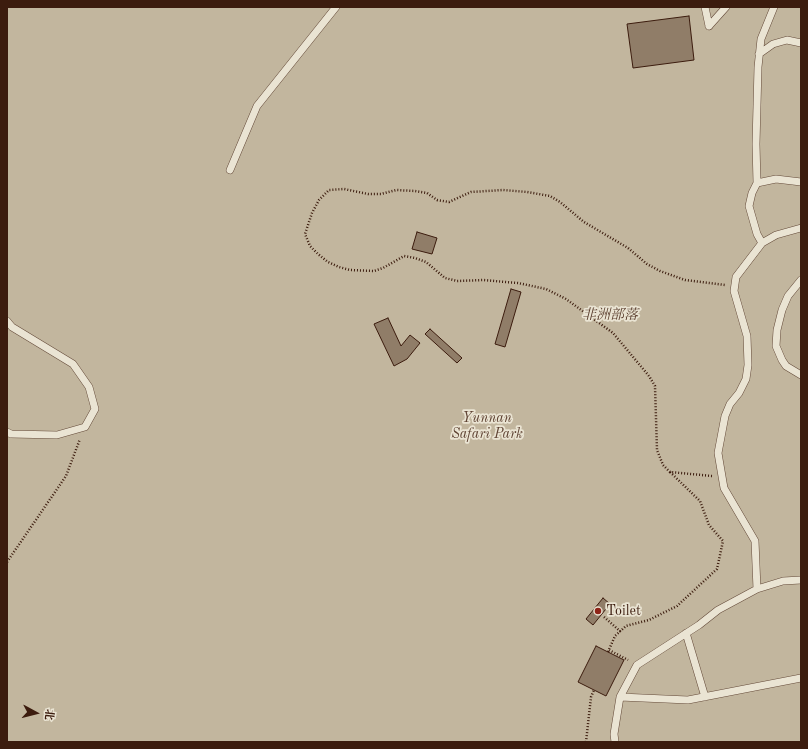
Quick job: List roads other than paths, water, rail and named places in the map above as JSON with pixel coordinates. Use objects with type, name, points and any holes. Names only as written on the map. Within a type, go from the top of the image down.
[{"type":"lane","points":[[230,170],[257,106],[336,7]]},
{"type":"lane","points":[[705,7],[709,26],[726,7]]},
{"type":"lane","points":[[762,243],[757,234],[749,206],[752,192],[757,183],[756,144],[758,67],[761,39],[774,7]]},
{"type":"lane","points":[[760,54],[773,44],[787,40],[801,43]]},
{"type":"lane","points":[[757,183],[776,179],[801,181]]},
{"type":"lane","points":[[757,589],[755,541],[724,488],[718,453],[725,416],[730,404],[739,393],[746,379],[748,365],[747,336],[734,291],[736,277],[762,243],[776,234],[801,228]]},
{"type":"lane","points":[[801,280],[788,296],[782,310],[777,330],[776,346],[786,366],[801,375]]},
{"type":"lane","points":[[7,321],[12,327],[74,364],[89,387],[95,409],[84,427],[57,435],[11,434],[7,432]]},
{"type":"lane","points":[[615,742],[614,734],[620,697],[637,665],[699,625],[718,610],[757,589],[783,581],[801,580]]},
{"type":"lane","points":[[686,633],[705,697]]},
{"type":"lane","points":[[620,697],[688,700],[801,678]]},
{"type":"place","name":"Toilet","points":[[598,611]]},
{"type":"park label","name":"非洲部落","points":[[610,315]]},
{"type":"park label","name":"Yunnan Safari Park","points":[[487,426]]}]
